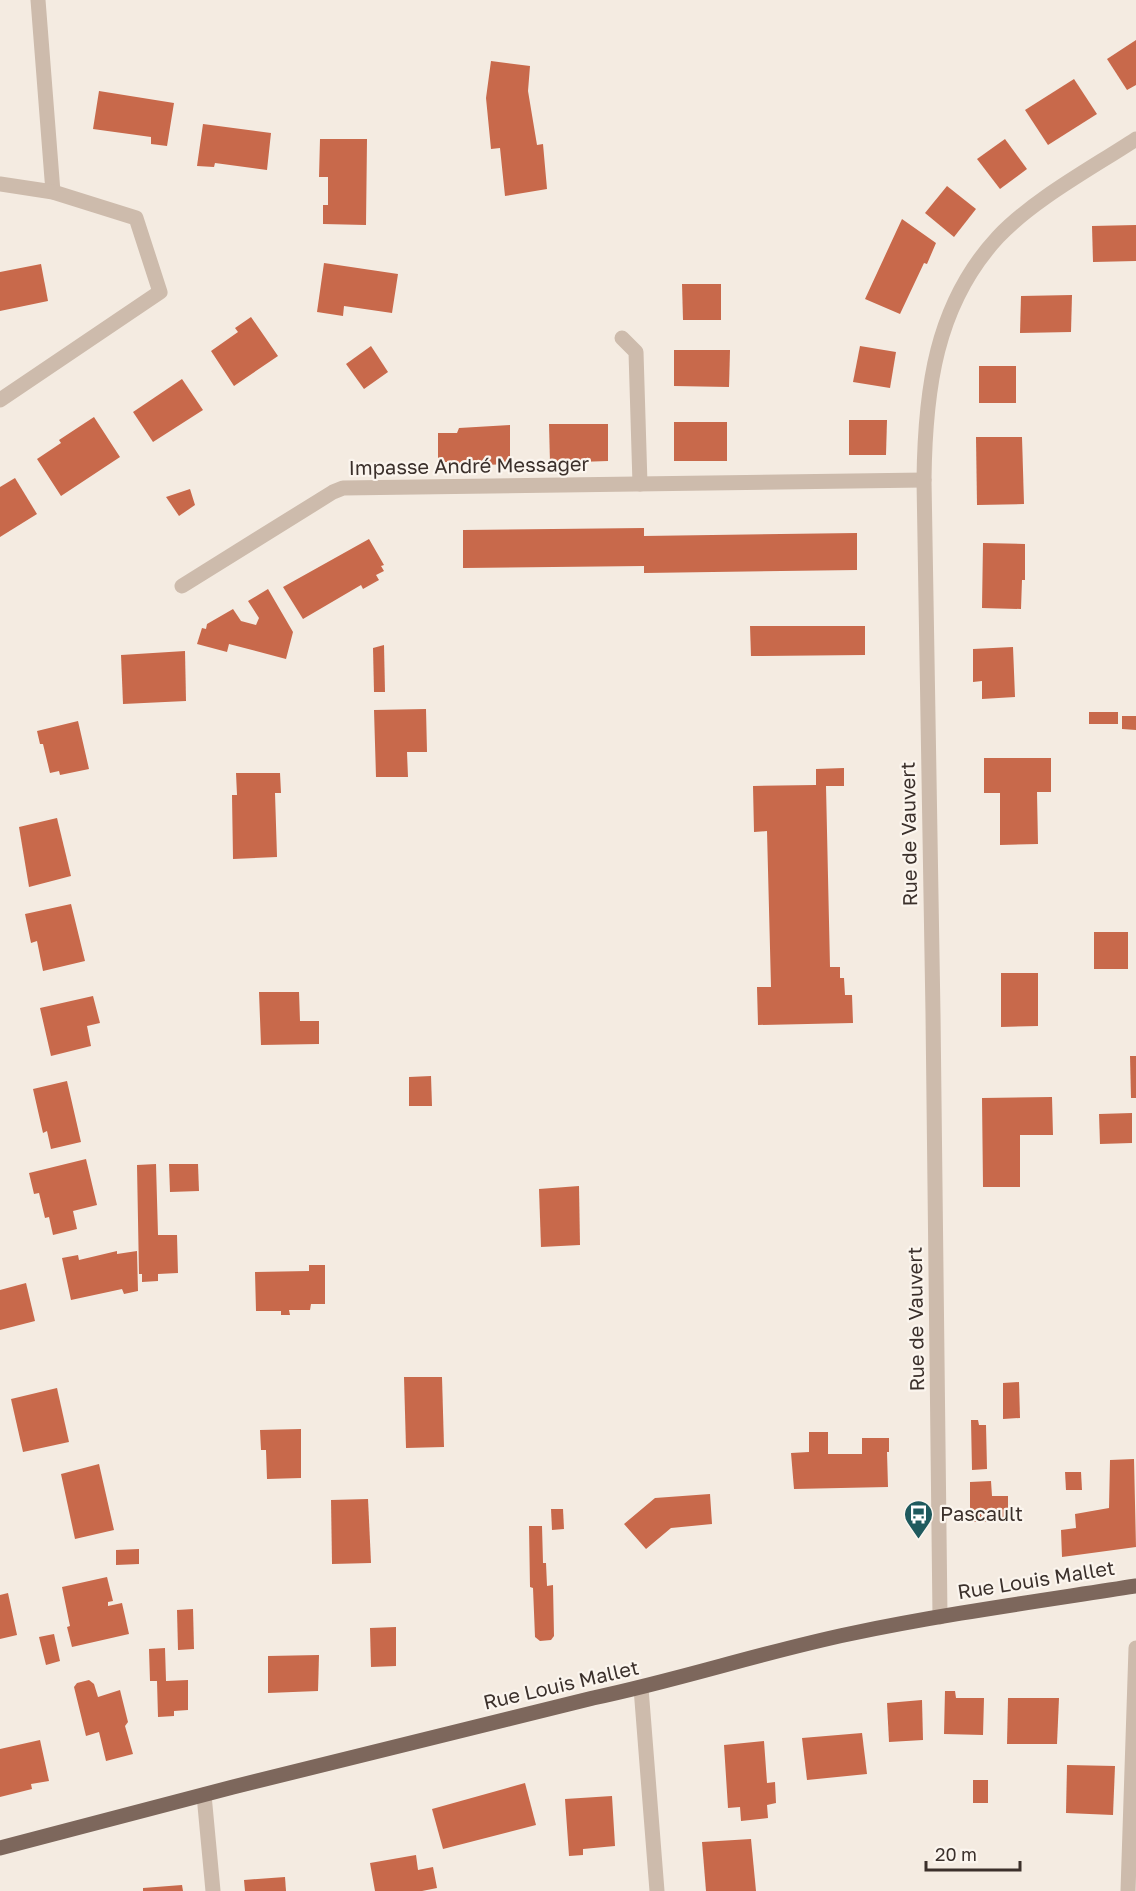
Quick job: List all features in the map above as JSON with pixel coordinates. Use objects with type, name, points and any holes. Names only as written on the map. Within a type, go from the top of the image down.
[{"type":"main road","name":"Rue Louis Mallet","points":[[0,1848],[204,1795],[641,1688],[802,1644],[940,1617],[1136,1586]]},
{"type":"street","points":[[38,0],[53,192]]},
{"type":"street","name":"Rue de Vauvert","points":[[940,1617],[924,480],[924,430],[930,377],[945,323],[974,269],[998,237],[1033,207],[1136,139]]},
{"type":"street","points":[[0,184],[53,192],[136,218],[160,292],[0,400]]},
{"type":"street","points":[[622,338],[636,352],[640,484]]},
{"type":"street","name":"Impasse André Messager","points":[[182,586],[343,488],[924,480]]},
{"type":"street","points":[[1128,1891],[1136,1648]]},
{"type":"street","points":[[641,1688],[657,1891]]},
{"type":"street","points":[[204,1795],[213,1891]]},
{"type":"building","points":[[1136,40],[1136,85],[1127,90],[1107,59]]},
{"type":"building","points":[[491,61],[530,66],[528,91],[537,145],[543,144],[547,189],[505,196],[500,148],[491,149],[486,98]]},
{"type":"building","points":[[1074,79],[1097,114],[1048,145],[1025,110]]},
{"type":"building","points":[[99,91],[174,103],[167,146],[151,144],[151,137],[93,129]]},
{"type":"building","points":[[203,124],[271,133],[267,170],[215,163],[214,167],[197,166]]},
{"type":"building","points":[[320,139],[367,139],[366,225],[323,224],[323,205],[328,205],[328,177],[319,177]]},
{"type":"building","points":[[1005,139],[1027,169],[1000,189],[977,159]]},
{"type":"building","points":[[947,186],[976,209],[954,237],[925,213]]},
{"type":"building","points":[[902,219],[936,243],[900,314],[865,299]]},
{"type":"building","points":[[1136,225],[1136,261],[1093,262],[1092,226]]},
{"type":"building","points":[[324,263],[398,274],[392,313],[344,306],[343,316],[317,312]]},
{"type":"building","points":[[41,264],[48,301],[0,311],[0,272]]},
{"type":"building","points":[[682,284],[721,284],[721,320],[683,320]]},
{"type":"building","points":[[1072,295],[1071,332],[1020,333],[1021,296]]},
{"type":"building","points":[[251,317],[278,356],[234,386],[211,351],[238,332],[235,328]]},
{"type":"building","points":[[371,346],[388,372],[364,389],[346,364]]},
{"type":"building","points":[[860,346],[896,352],[890,388],[853,382]]},
{"type":"building","points":[[674,350],[730,350],[729,387],[674,386]]},
{"type":"building","points":[[979,366],[1016,366],[1016,403],[979,403]]},
{"type":"building","points":[[182,379],[203,410],[153,442],[133,412]]},
{"type":"building","points":[[94,417],[120,457],[61,496],[37,459],[61,443],[59,440]]},
{"type":"building","points":[[849,420],[887,420],[886,455],[849,455]]},
{"type":"building","points":[[674,422],[727,422],[727,461],[674,461]]},
{"type":"building","points":[[549,424],[608,424],[608,461],[550,463]]},
{"type":"building","points":[[510,425],[510,464],[459,466],[458,462],[438,462],[438,433],[457,433],[459,428]]},
{"type":"building","points":[[976,437],[1022,437],[1024,504],[977,505]]},
{"type":"building","points":[[15,478],[37,514],[0,537],[0,487]]},
{"type":"building","points":[[190,489],[195,505],[179,516],[166,497]]},
{"type":"building","points":[[644,528],[644,536],[857,533],[857,570],[644,573],[644,566],[463,568],[463,530]]},
{"type":"building","points":[[369,539],[384,565],[381,566],[384,571],[376,575],[379,580],[363,589],[361,585],[303,619],[283,587]]},
{"type":"building","points":[[983,543],[1025,544],[1025,580],[1022,580],[1021,609],[982,608]]},
{"type":"building","points":[[268,589],[293,632],[286,659],[229,644],[227,652],[197,644],[202,628],[206,629],[207,624],[233,609],[241,621],[256,625],[259,618],[248,601]]},
{"type":"building","points":[[750,626],[865,626],[865,655],[751,656]]},
{"type":"building","points":[[384,645],[385,692],[374,692],[373,648]]},
{"type":"building","points":[[1013,647],[1015,697],[982,699],[982,681],[973,682],[973,649]]},
{"type":"building","points":[[185,651],[186,701],[123,704],[121,655]]},
{"type":"building","points":[[426,709],[427,752],[407,752],[408,777],[376,777],[374,710]]},
{"type":"building","points":[[1089,712],[1118,712],[1118,724],[1089,724]]},
{"type":"building","points":[[1122,716],[1136,716],[1136,730],[1122,729]]},
{"type":"building","points":[[78,721],[89,769],[60,775],[59,771],[50,773],[43,744],[40,744],[37,731]]},
{"type":"building","points":[[984,758],[1051,758],[1051,792],[1037,792],[1038,844],[1000,845],[1000,793],[984,793]]},
{"type":"building","points":[[844,768],[844,786],[826,786],[830,967],[840,967],[840,978],[844,978],[845,995],[852,995],[853,1023],[758,1025],[757,987],[771,987],[767,831],[754,832],[753,786],[816,785],[816,769]]},
{"type":"building","points":[[236,773],[280,773],[281,793],[275,793],[277,857],[233,859],[232,795],[237,795]]},
{"type":"building","points":[[57,818],[71,876],[29,887],[19,827]]},
{"type":"building","points":[[71,904],[85,961],[43,971],[37,941],[31,943],[25,914]]},
{"type":"building","points":[[1094,932],[1128,932],[1128,969],[1094,969]]},
{"type":"building","points":[[1001,973],[1038,973],[1038,1026],[1001,1027]]},
{"type":"building","points":[[259,992],[299,992],[300,1021],[319,1021],[319,1044],[261,1045]]},
{"type":"building","points":[[93,996],[100,1023],[87,1026],[91,1046],[51,1056],[40,1008]]},
{"type":"building","points":[[1130,1056],[1136,1056],[1136,1098],[1131,1098]]},
{"type":"building","points":[[431,1076],[432,1106],[409,1106],[409,1077]]},
{"type":"building","points":[[67,1081],[81,1142],[51,1149],[47,1131],[43,1133],[33,1089]]},
{"type":"building","points":[[1052,1097],[1053,1135],[1020,1135],[1020,1187],[983,1187],[982,1098]]},
{"type":"building","points":[[1132,1113],[1132,1143],[1100,1144],[1099,1114]]},
{"type":"building","points":[[86,1159],[97,1205],[73,1211],[77,1229],[53,1235],[49,1217],[45,1218],[39,1193],[34,1194],[29,1173]]},
{"type":"building","points":[[156,1164],[158,1235],[177,1235],[178,1273],[158,1274],[158,1281],[142,1282],[142,1274],[139,1274],[137,1165]]},
{"type":"building","points":[[169,1164],[198,1164],[199,1191],[170,1192]]},
{"type":"building","points":[[579,1186],[580,1245],[541,1247],[539,1189]]},
{"type":"building","points":[[117,1251],[117,1254],[137,1251],[138,1291],[124,1294],[122,1289],[71,1300],[62,1258],[78,1255],[79,1260]]},
{"type":"building","points":[[309,1265],[325,1265],[325,1304],[311,1304],[310,1310],[289,1310],[290,1315],[281,1315],[281,1311],[256,1311],[255,1272],[309,1271]]},
{"type":"building","points":[[26,1283],[35,1321],[0,1330],[0,1290]]},
{"type":"building","points":[[404,1377],[442,1377],[444,1447],[406,1448]]},
{"type":"building","points":[[1019,1382],[1020,1418],[1003,1419],[1003,1383]]},
{"type":"building","points":[[57,1388],[69,1442],[23,1452],[11,1399]]},
{"type":"building","points":[[971,1420],[978,1420],[979,1425],[986,1425],[987,1469],[972,1470]]},
{"type":"building","points":[[301,1429],[301,1478],[267,1479],[266,1450],[261,1450],[260,1430]]},
{"type":"building","points":[[809,1432],[828,1432],[828,1454],[862,1454],[862,1438],[889,1438],[888,1487],[794,1489],[791,1453],[809,1452]]},
{"type":"building","points":[[1134,1459],[1136,1547],[1062,1557],[1061,1530],[1076,1528],[1075,1514],[1109,1508],[1110,1460]]},
{"type":"building","points":[[99,1464],[114,1530],[75,1539],[61,1474]]},
{"type":"building","points":[[1065,1472],[1081,1472],[1082,1490],[1066,1490]]},
{"type":"building","points":[[991,1481],[992,1496],[1008,1496],[1008,1521],[970,1522],[970,1482]]},
{"type":"building","points":[[710,1494],[712,1524],[671,1528],[646,1549],[624,1524],[655,1498]]},
{"type":"building","points":[[368,1499],[371,1563],[332,1564],[331,1500]]},
{"type":"building","points":[[551,1509],[563,1509],[564,1529],[552,1530]]},
{"type":"building","points":[[529,1526],[542,1526],[543,1563],[546,1563],[547,1586],[553,1585],[554,1636],[551,1640],[540,1641],[535,1637],[533,1588],[530,1587]]},
{"type":"building","points":[[139,1549],[139,1564],[116,1565],[116,1550]]},
{"type":"building","points":[[107,1577],[113,1601],[108,1602],[108,1606],[122,1603],[129,1634],[72,1647],[62,1587]]},
{"type":"building","points":[[8,1593],[17,1635],[0,1639],[0,1595]]},
{"type":"building","points":[[193,1609],[194,1649],[178,1650],[177,1610]]},
{"type":"building","points":[[396,1627],[396,1666],[371,1667],[370,1628]]},
{"type":"building","points":[[54,1634],[60,1661],[46,1665],[39,1637]]},
{"type":"building","points":[[165,1648],[166,1681],[188,1680],[188,1710],[174,1711],[174,1716],[158,1717],[157,1681],[150,1681],[149,1649]]},
{"type":"building","points":[[319,1655],[318,1691],[268,1693],[268,1656]]},
{"type":"building","points":[[89,1680],[94,1684],[98,1697],[120,1690],[128,1722],[125,1726],[133,1754],[106,1761],[99,1732],[86,1736],[74,1687],[77,1683]]},
{"type":"building","points":[[945,1691],[955,1691],[956,1698],[984,1698],[983,1735],[944,1734]]},
{"type":"building","points":[[1008,1698],[1059,1698],[1057,1744],[1007,1744]]},
{"type":"building","points":[[922,1700],[923,1740],[889,1742],[887,1703]]},
{"type":"building","points":[[862,1733],[867,1774],[807,1780],[802,1738]]},
{"type":"building","points":[[40,1740],[49,1781],[31,1784],[32,1789],[0,1797],[0,1749]]},
{"type":"building","points":[[764,1741],[767,1783],[775,1782],[776,1803],[767,1805],[768,1818],[741,1821],[740,1807],[728,1808],[724,1745]]},
{"type":"building","points":[[1067,1765],[1115,1766],[1113,1815],[1066,1813]]},
{"type":"building","points":[[973,1780],[988,1780],[988,1803],[973,1803]]},
{"type":"building","points":[[525,1783],[536,1825],[443,1849],[432,1809]]},
{"type":"building","points":[[612,1796],[615,1846],[583,1849],[583,1855],[569,1856],[565,1799]]},
{"type":"building","points":[[751,1839],[756,1891],[706,1891],[702,1842]]},
{"type":"building","points":[[416,1855],[418,1870],[433,1867],[437,1888],[422,1891],[375,1891],[370,1863]]},
{"type":"building","points":[[285,1877],[286,1891],[245,1891],[244,1880]]},
{"type":"building","points":[[182,1885],[183,1891],[143,1891],[143,1888]]},
{"type":"place","name":"Pascault","points":[[919,1540]]}]
